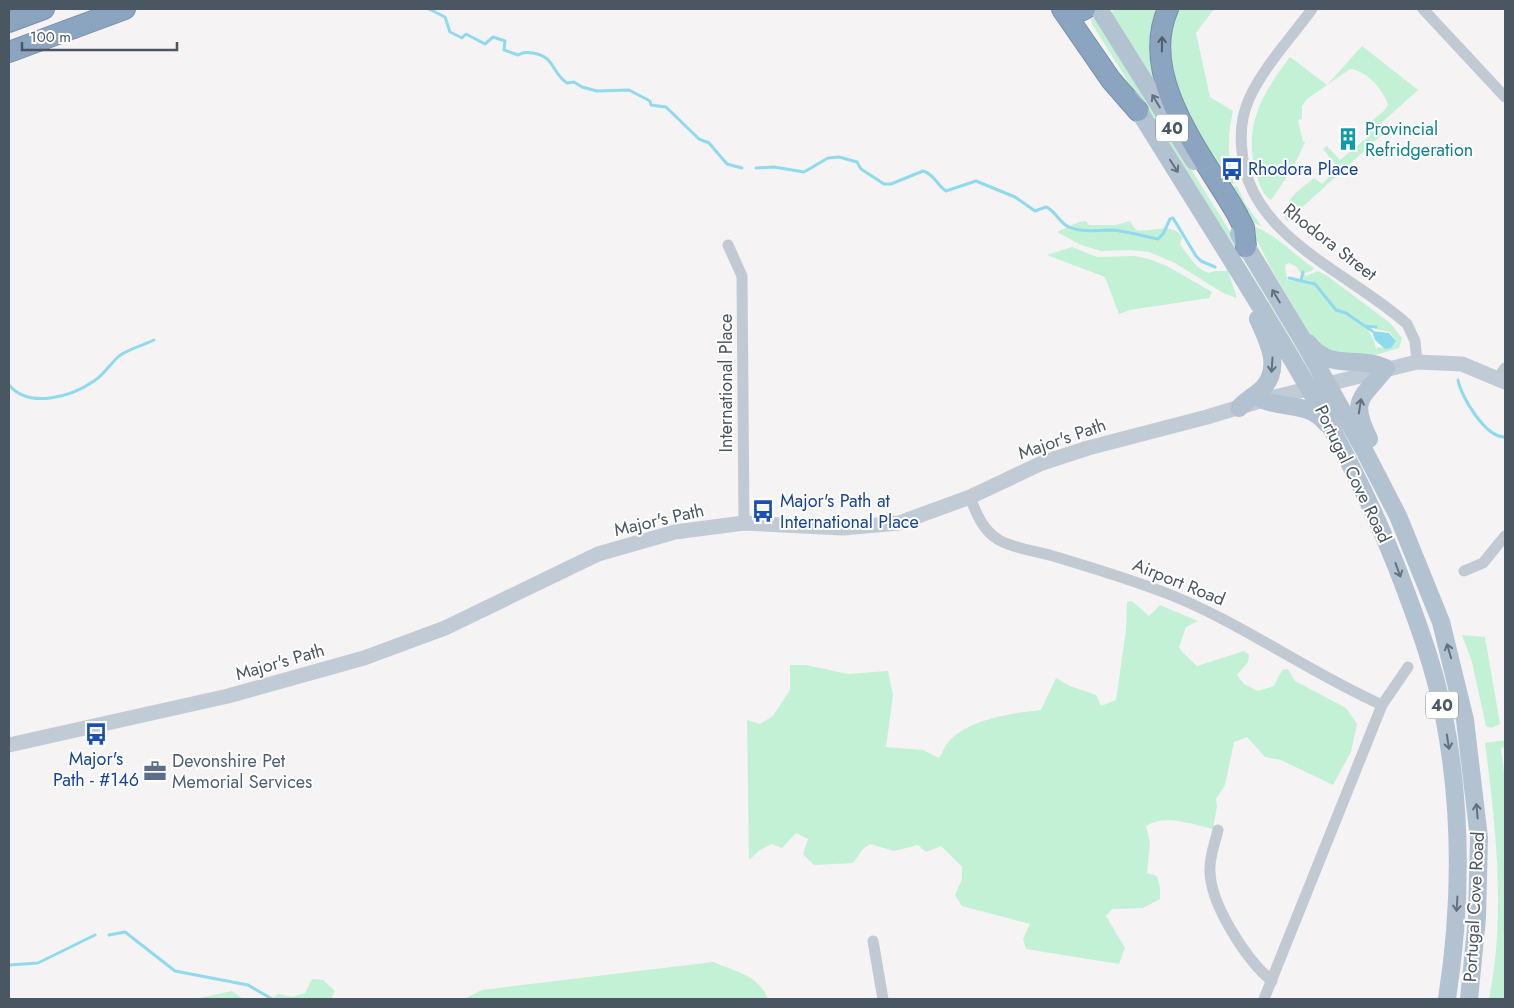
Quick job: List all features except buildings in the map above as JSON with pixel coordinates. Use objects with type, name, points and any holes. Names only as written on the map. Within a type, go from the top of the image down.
[{"type":"highway","points":[[9,22],[44,9]]},
{"type":"highway","points":[[9,52],[125,9]]},
{"type":"highway","points":[[1168,9],[1162,33],[1162,57],[1166,85],[1182,122],[1244,228],[1238,251]]},
{"type":"highway","points":[[1074,10],[1111,80],[1138,111]]},
{"type":"main road","name":"Portugal Cove Road","points":[[1099,9],[1238,251],[1398,516],[1441,622],[1466,720],[1479,838],[1476,927],[1469,999]]},
{"type":"main road","name":"Portugal Cove Road","points":[[1138,111],[1301,337],[1334,430],[1394,558],[1426,643],[1443,712],[1455,791],[1458,842],[1456,920],[1447,999]]},
{"type":"main road","points":[[1238,251],[1273,360],[1270,375],[1263,387],[1239,408]]},
{"type":"main road","points":[[1301,337],[1319,355],[1326,358],[1338,361],[1374,362],[1386,368],[1361,398],[1358,412],[1392,487],[1398,516]]},
{"type":"main road","points":[[1263,400],[1274,404],[1310,410],[1321,417],[1334,430]]},
{"type":"street","name":"Rhodora Street","points":[[1312,9],[1262,76],[1248,101],[1244,112],[1241,141],[1247,181],[1258,204],[1282,231],[1407,324],[1415,341],[1417,362]]},
{"type":"street","points":[[1423,9],[1505,97]]},
{"type":"street","name":"International Place","points":[[728,246],[742,276],[744,523]]},
{"type":"street","name":"Major's Path","points":[[9,745],[220,698],[309,674],[431,634],[563,569],[611,550],[674,532],[744,523],[843,528],[877,526],[918,517],[970,497],[1062,456],[1386,368],[1417,362],[1462,364],[1503,376]]},
{"type":"street","name":"Airport Road","points":[[970,497],[982,522],[997,539],[1126,579],[1193,605],[1253,634],[1296,660],[1382,705]]},
{"type":"street","points":[[1464,570],[1483,563],[1505,536]]},
{"type":"street","points":[[1264,999],[1382,705],[1408,667]]},
{"type":"street","points":[[1218,830],[1210,869],[1210,882],[1220,908],[1245,951],[1262,973],[1272,981]]},
{"type":"street","points":[[873,941],[883,999]]},
{"type":"green space","points":[[1117,9],[1161,9],[1159,90],[1111,12]]},
{"type":"green space","points":[[1174,9],[1214,9],[1196,33],[1210,97],[1233,111],[1229,147],[1236,183],[1229,184],[1182,106],[1168,48]]},
{"type":"green space","points":[[1095,17],[1243,252],[1307,366],[1239,252],[1213,217],[1092,24],[1091,19]]},
{"type":"green space","points":[[1362,46],[1418,90],[1378,126],[1384,133],[1287,221],[1285,219],[1285,212],[1294,195],[1314,178],[1322,184],[1338,168],[1323,149],[1327,146],[1340,160],[1370,135],[1367,131],[1373,126],[1370,122],[1383,112],[1388,105],[1374,82],[1362,73],[1350,69],[1307,99],[1302,106],[1302,119],[1298,120],[1303,142],[1305,142],[1293,168],[1271,200],[1266,196],[1261,187],[1253,159],[1253,128],[1263,99],[1270,85],[1290,57],[1327,85]]},
{"type":"green space","points":[[1237,186],[1245,203],[1262,227],[1248,220],[1231,187]]},
{"type":"green space","points":[[1086,221],[1089,225],[1116,225],[1130,221],[1136,230],[1167,229],[1178,232],[1182,237],[1180,245],[1200,268],[1209,273],[1228,271],[1237,298],[1223,293],[1175,263],[1149,252],[1130,250],[1101,251],[1081,245],[1057,232],[1079,222]]},
{"type":"green space","points":[[1249,225],[1274,237],[1314,268],[1304,273],[1306,276],[1318,271],[1326,275],[1390,323],[1402,338],[1399,348],[1375,355],[1335,354],[1313,340],[1272,270]],"holes":[[[1289,263],[1297,267],[1300,273],[1303,272],[1301,280],[1311,281],[1319,288],[1311,283],[1287,280],[1285,265]],[[1364,324],[1374,325],[1375,329],[1390,332],[1396,341],[1391,348],[1378,347],[1376,349],[1374,340],[1363,327]]]},
{"type":"green space","points":[[1072,247],[1097,257],[1135,256],[1149,259],[1167,266],[1212,292],[1209,298],[1130,310],[1119,314],[1105,277],[1047,255]]},
{"type":"green space","points":[[1132,601],[1149,616],[1160,605],[1198,621],[1186,627],[1179,647],[1197,666],[1244,651],[1249,655],[1248,662],[1237,675],[1244,684],[1258,691],[1274,686],[1282,670],[1288,669],[1295,681],[1346,708],[1357,724],[1351,752],[1333,785],[1281,760],[1265,757],[1247,737],[1234,742],[1225,785],[1216,799],[1217,806],[1213,829],[1170,820],[1154,822],[1146,826],[1150,842],[1147,873],[1157,876],[1160,899],[1143,908],[1112,909],[1106,916],[1125,948],[1119,964],[1026,949],[1023,939],[1030,924],[962,906],[955,895],[962,879],[962,867],[941,846],[926,852],[918,845],[894,851],[870,844],[862,850],[853,863],[814,865],[803,854],[808,839],[796,833],[782,848],[772,844],[760,850],[749,860],[747,720],[760,724],[773,716],[790,690],[790,665],[806,665],[848,674],[888,671],[893,695],[886,747],[923,750],[939,758],[950,740],[971,726],[1006,715],[1041,710],[1056,678],[1070,686],[1096,695],[1101,706],[1116,700],[1126,630],[1127,602]]},
{"type":"green space","points":[[1462,635],[1485,637],[1500,724],[1491,728],[1486,726],[1472,662]]},
{"type":"green space","points":[[1505,740],[1505,747],[1501,748],[1505,780],[1505,999],[1489,999],[1497,935],[1498,871],[1485,743]]},
{"type":"green space","points":[[713,962],[752,979],[764,991],[768,999],[464,999],[482,990]]},
{"type":"green space","points":[[312,979],[323,980],[335,991],[331,999],[272,999],[278,994],[292,997],[305,993]]},
{"type":"green space","points":[[232,991],[243,999],[195,999]]},
{"type":"water","points":[[1372,331],[1389,333],[1396,341],[1391,348],[1385,349],[1375,340]]},
{"type":"waterway","points":[[429,9],[445,17],[450,32],[462,38],[466,34],[485,44],[493,37],[505,41],[504,50],[518,55],[527,52],[533,53],[546,58],[558,75],[567,83],[574,82],[582,87],[597,91],[629,90],[650,101],[651,105],[666,107],[699,139],[709,143],[727,164],[742,168]]},
{"type":"waterway","points":[[756,168],[774,167],[804,172],[828,158],[839,157],[857,162],[861,169],[884,184],[891,184],[923,171],[927,172],[946,191],[976,181],[1015,197],[1035,211],[1046,207],[1066,225],[1079,230],[1112,230],[1158,239],[1163,234],[1170,219],[1173,218],[1196,256],[1201,261],[1215,267]]},
{"type":"waterway","points":[[1301,280],[1303,272]]},
{"type":"waterway","points":[[1289,278],[1315,284],[1336,310],[1346,313],[1372,331]]},
{"type":"waterway","points":[[1366,326],[1376,327]]},
{"type":"waterway","points":[[9,385],[27,397],[50,398],[62,396],[85,387],[98,379],[119,356],[154,340]]},
{"type":"waterway","points":[[1458,380],[1464,396],[1475,415],[1490,431],[1498,436],[1505,437]]},
{"type":"waterway","points":[[109,935],[125,932],[175,971],[248,985],[272,999]]},
{"type":"waterway","points":[[9,965],[38,963],[95,935]]},
{"type":"place","name":"Provincial Refridgeration","points":[[1348,139]]},
{"type":"place","name":"Rhodora Place","points":[[1232,169]]},
{"type":"place","name":"Major's Path at International Place","points":[[763,511]]},
{"type":"place","name":"Major's Path - #146","points":[[96,734]]},
{"type":"place","name":"Devonshire Pet Memorial Services","points":[[155,771]]}]
